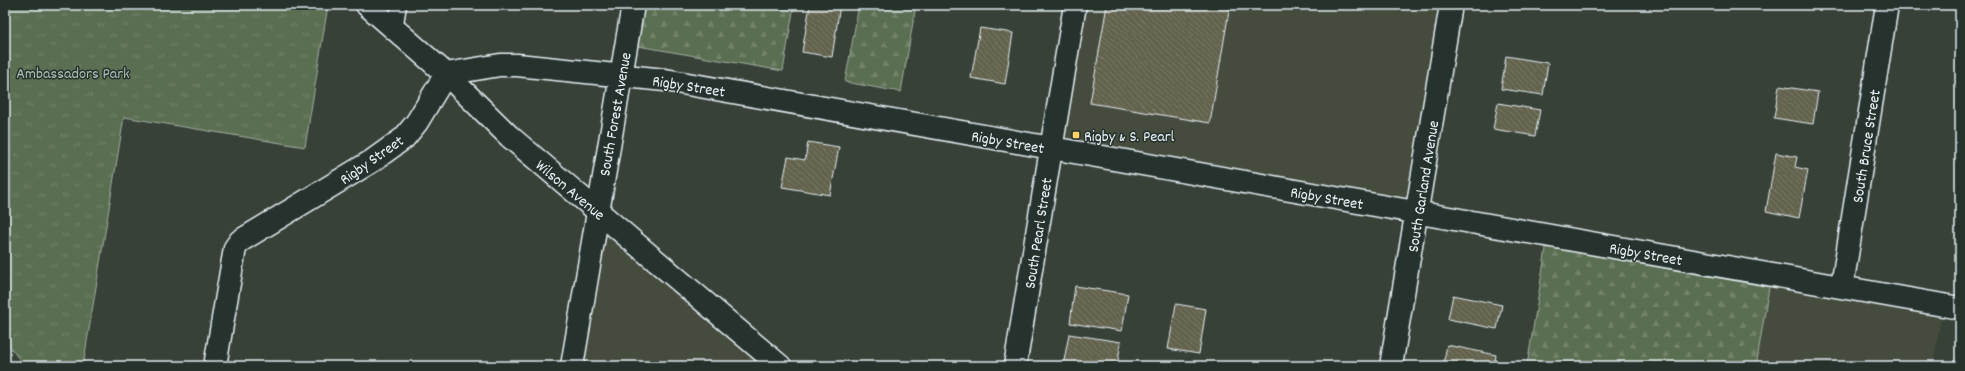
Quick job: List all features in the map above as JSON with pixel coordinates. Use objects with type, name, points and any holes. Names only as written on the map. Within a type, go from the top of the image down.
[{"type":"street","name":"Wilson Avenue","points":[[367,5],[446,74],[509,136],[780,366]]},
{"type":"street","name":"South Forest Avenue","points":[[572,366],[633,5]]},
{"type":"street","name":"South Pearl Street","points":[[1015,366],[1075,5]]},
{"type":"street","name":"South Garland Avenue","points":[[1392,366],[1451,5]]},
{"type":"street","name":"South Bruce Street","points":[[1842,286],[1887,5]]},
{"type":"street","name":"Rigby Street","points":[[215,366],[235,248],[240,241],[372,161],[404,138],[417,122],[446,74],[500,65],[517,65],[665,80],[1842,286],[1960,308]]},
{"type":"lane","points":[[395,30],[400,5]]},
{"type":"shaded area","points":[[1075,5],[1451,5],[1418,213],[1051,148]]},
{"type":"shaded area","points":[[598,211],[780,366],[572,366]]},
{"type":"shaded area","points":[[1771,275],[1943,305],[1933,366],[1756,366]]},
{"type":"green space","name":"Ambassadors Park","points":[[5,5],[328,5],[305,147],[124,117],[83,366],[24,366],[5,340]]},
{"type":"green space","points":[[633,5],[794,5],[783,71],[626,44]]},
{"type":"green space","points":[[859,5],[916,5],[901,92],[845,82]]},
{"type":"green space","points":[[1548,236],[1771,275],[1756,366],[1527,366]]},
{"type":"building","points":[[810,5],[840,5],[832,57],[802,52]]},
{"type":"building","points":[[1107,5],[1230,5],[1210,123],[1090,103]]},
{"type":"building","points":[[980,28],[1013,33],[1005,84],[971,78]]},
{"type":"building","points":[[1506,56],[1548,63],[1543,95],[1501,89]]},
{"type":"building","points":[[1779,86],[1818,92],[1813,124],[1774,118]]},
{"type":"building","points":[[1498,103],[1540,110],[1535,136],[1493,129]]},
{"type":"building","points":[[808,142],[839,147],[830,195],[782,187],[788,157],[805,160]]},
{"type":"building","points":[[1776,153],[1797,157],[1795,167],[1808,170],[1799,218],[1766,211]]},
{"type":"building","points":[[1075,286],[1128,294],[1122,331],[1070,323]]},
{"type":"building","points":[[1453,295],[1502,305],[1497,329],[1448,319]]},
{"type":"building","points":[[1176,304],[1206,309],[1199,354],[1168,349]]},
{"type":"building","points":[[1069,334],[1121,342],[1117,366],[1063,366]]},
{"type":"building","points":[[1447,345],[1496,355],[1494,366],[1443,366]]},
{"type":"place","name":"Rigby & S. Pearl","points":[[1076,135]]}]
